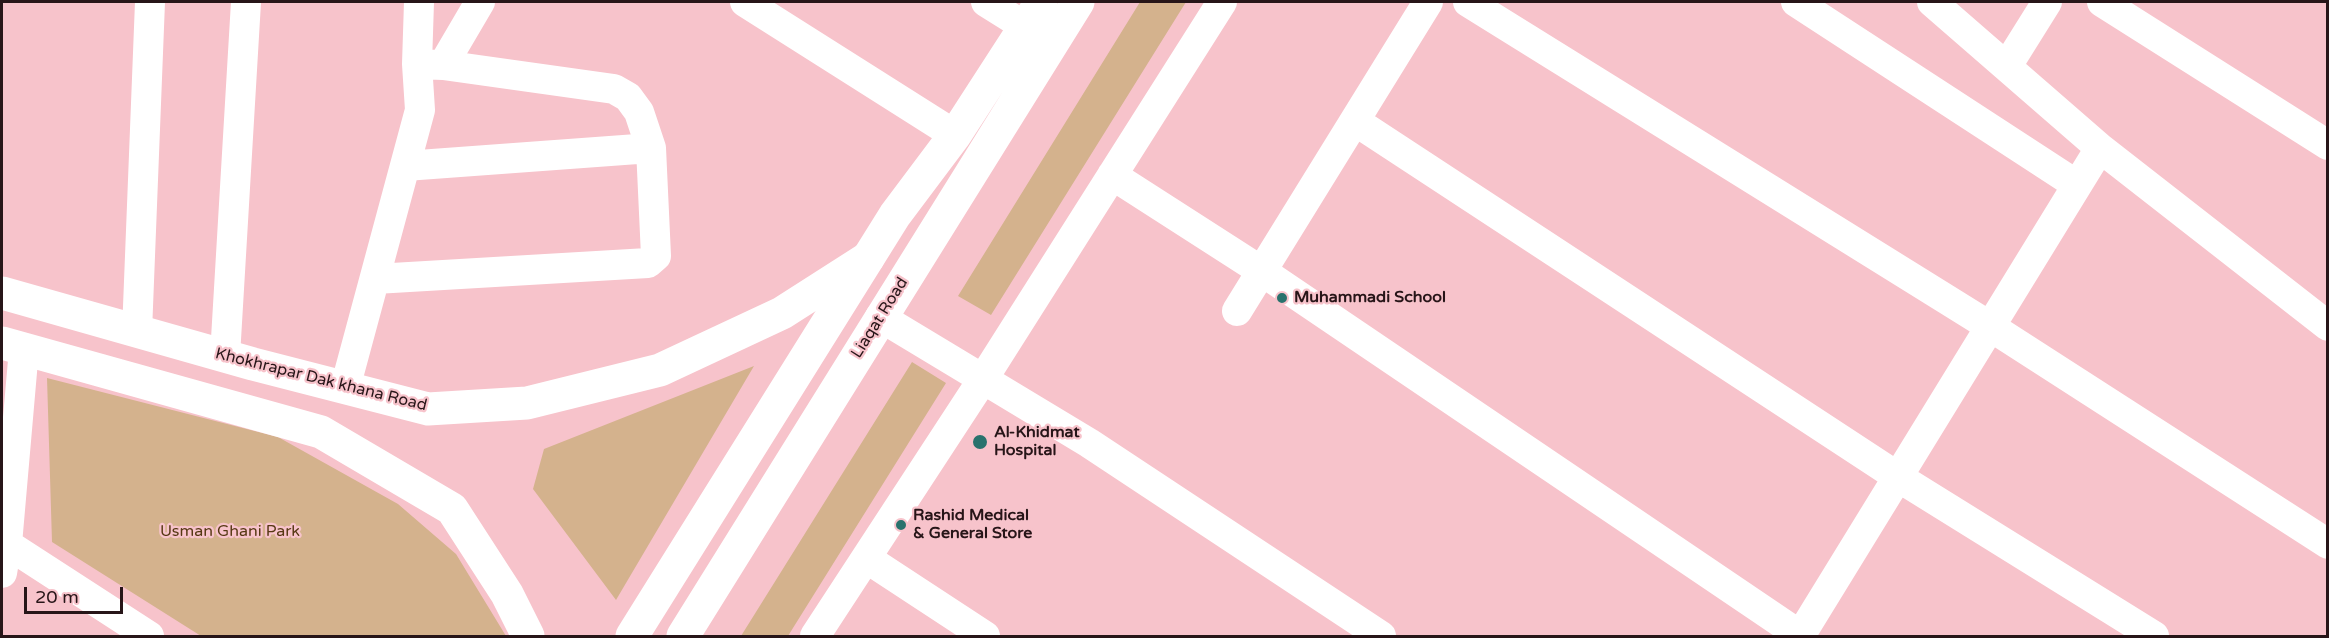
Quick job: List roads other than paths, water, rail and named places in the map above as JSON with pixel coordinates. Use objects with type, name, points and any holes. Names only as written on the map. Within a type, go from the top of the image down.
[{"type":"street","points":[[137,332],[150,2]]},
{"type":"street","points":[[225,356],[246,2]]},
{"type":"street","points":[[345,388],[430,65],[419,2]]},
{"type":"street","points":[[430,65],[480,2]]},
{"type":"street","points":[[745,2],[955,135]]},
{"type":"street","points":[[632,636],[895,214],[955,135],[1033,14],[986,2]]},
{"type":"street","name":"Liaqat Road","points":[[683,636],[1078,2]]},
{"type":"street","points":[[815,636],[983,379],[1222,2]]},
{"type":"street","points":[[1237,312],[1428,2]]},
{"type":"street","points":[[1468,2],[1991,327],[2328,544]]},
{"type":"street","points":[[1796,2],[2077,185]]},
{"type":"street","points":[[1932,2],[2100,148],[2328,326]]},
{"type":"street","points":[[2007,66],[2047,2]]},
{"type":"street","points":[[2102,2],[2328,145]]},
{"type":"street","points":[[375,279],[648,263],[656,256],[651,148],[639,112],[628,97],[614,89],[430,65]]},
{"type":"street","points":[[1355,121],[1898,477],[2154,636]]},
{"type":"street","points":[[405,166],[651,148]]},
{"type":"street","points":[[1112,175],[1263,272],[1801,636],[2100,148]]},
{"type":"street","name":"Khokhrapar Dak khana Road","points":[[2,293],[225,356],[428,409],[527,403],[660,370],[782,313],[868,258]]},
{"type":"street","points":[[880,317],[1089,443],[1381,636]]},
{"type":"street","points":[[2,573],[6,544],[13,346],[321,432],[452,509],[507,594],[528,636]]},
{"type":"street","points":[[6,544],[149,636]]},
{"type":"street","points":[[866,558],[985,636]]},
{"type":"place","name":"Muhammadi School","points":[[1282,298]]},
{"type":"place","name":"Al-Khidmat Hospital","points":[[980,442]]},
{"type":"place","name":"Rashid Medical & General Store","points":[[901,525]]},
{"type":"park label","name":"Usman Ghani Park","points":[[230,532]]}]
